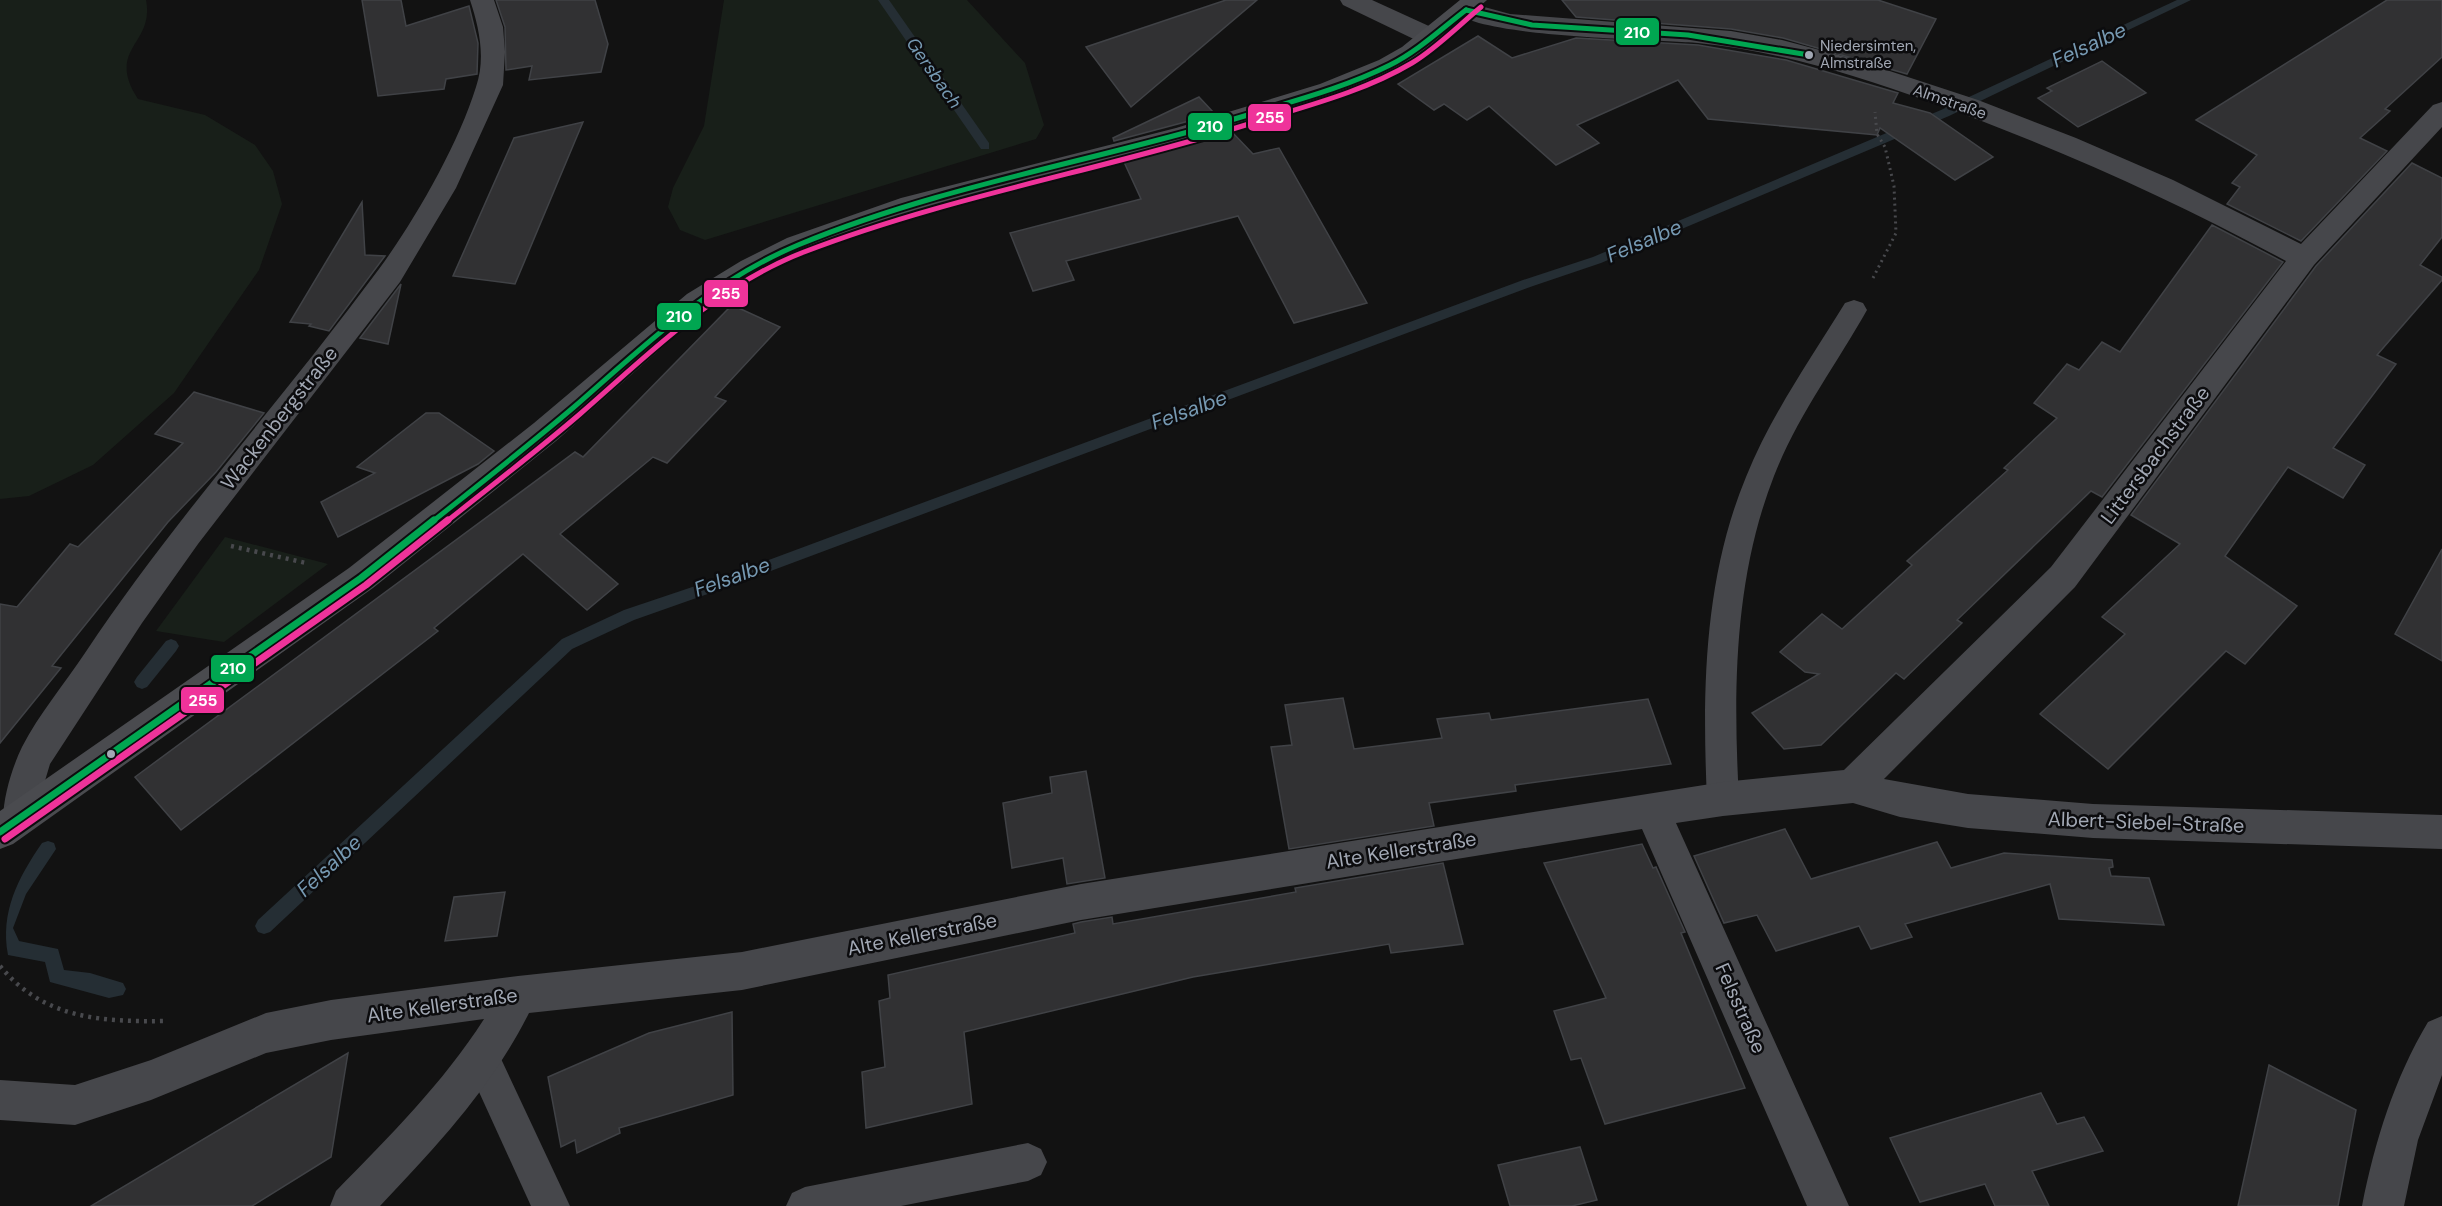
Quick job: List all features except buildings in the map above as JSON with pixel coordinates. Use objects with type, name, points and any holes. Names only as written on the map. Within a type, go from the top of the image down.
[{"type":"main road","points":[[9,826],[113,755],[361,578],[545,432],[689,308],[751,268],[797,245],[911,205],[1192,133],[1329,90],[1388,66],[1433,38],[1470,5]]},
{"type":"street","name":"Wackenbergstraße","points":[[9,826],[36,756],[130,613],[187,535],[390,274],[443,188],[472,129],[490,85],[493,52],[490,27],[482,0]]},
{"type":"street","points":[[1352,0],[1433,38]]},
{"type":"street","name":"Almstraße","points":[[1470,5],[1510,22],[1690,35],[1763,44],[1871,74],[1985,113],[2145,178],[2214,210],[2304,258]]},
{"type":"street","name":"Littersbachstraße","points":[[1854,786],[2063,577],[2304,258],[2442,111]]},
{"type":"street","name":"Alte Kellerstraße","points":[[0,1101],[75,1106],[151,1080],[266,1033],[331,1020],[518,995],[742,971],[1081,902],[1723,799],[1854,786]]},
{"type":"street","name":"Albert-Siebel-Straße","points":[[1854,786],[1900,800],[1968,811],[2093,821],[2442,832]]},
{"type":"street","name":"Felsstraße","points":[[1652,811],[1828,1206]]},
{"type":"street","points":[[351,1206],[428,1126],[482,1059],[503,1027],[518,995]]},
{"type":"street","points":[[2383,1206],[2395,1143],[2423,1066],[2442,1036]]},
{"type":"lane","points":[[1723,799],[1720,706],[1732,568],[1744,521],[1760,476],[1778,441],[1854,310]]},
{"type":"lane","points":[[482,1059],[551,1206]]},
{"type":"lane","points":[[805,1206],[1028,1162]]},
{"type":"path","points":[[1854,310],[1896,234],[1894,186],[1885,147],[1877,134]]},
{"type":"path","points":[[187,535],[305,563]]},
{"type":"path","points":[[0,966],[7,977],[56,1010],[132,1022],[176,1021]]},
{"type":"shaded area","points":[[0,0],[146,0],[147,15],[144,27],[128,57],[127,68],[129,82],[138,99],[205,115],[255,145],[273,171],[282,204],[259,270],[174,393],[93,465],[29,496],[0,499]]},
{"type":"shaded area","points":[[724,0],[967,0],[1025,63],[1044,125],[1036,139],[705,240],[680,230],[668,207],[673,188],[704,126]]},
{"type":"shaded area","points":[[225,537],[328,564],[224,642],[156,631]]},
{"type":"waterway","name":"Gersbach","points":[[883,0],[985,146]]},
{"type":"waterway","name":"Felsalbe","points":[[264,926],[567,644],[629,615],[731,580],[1528,283],[1597,260],[1945,113],[2186,0]]},
{"type":"waterway","points":[[142,682],[171,646]]},
{"type":"waterway","points":[[48,849],[20,889],[4,929],[14,949],[52,955],[56,976],[117,989]]},
{"type":"transit line","name":"255","points":[[5,839],[366,585],[551,439],[702,308],[755,276],[801,253],[914,214],[1182,145],[1332,98],[1391,74],[1415,61],[1481,7]]},
{"type":"transit line","name":"210","points":[[1466,10],[1532,25],[1688,35],[1809,55]]},
{"type":"transit line","name":"210","points":[[0,832],[361,578],[545,432],[697,301],[751,268],[797,245],[911,205],[1180,136],[1329,90],[1388,66],[1411,53],[1466,10]]},
{"type":"place","name":"Niedersimten, Almstraße","points":[[1809,55]]}]
